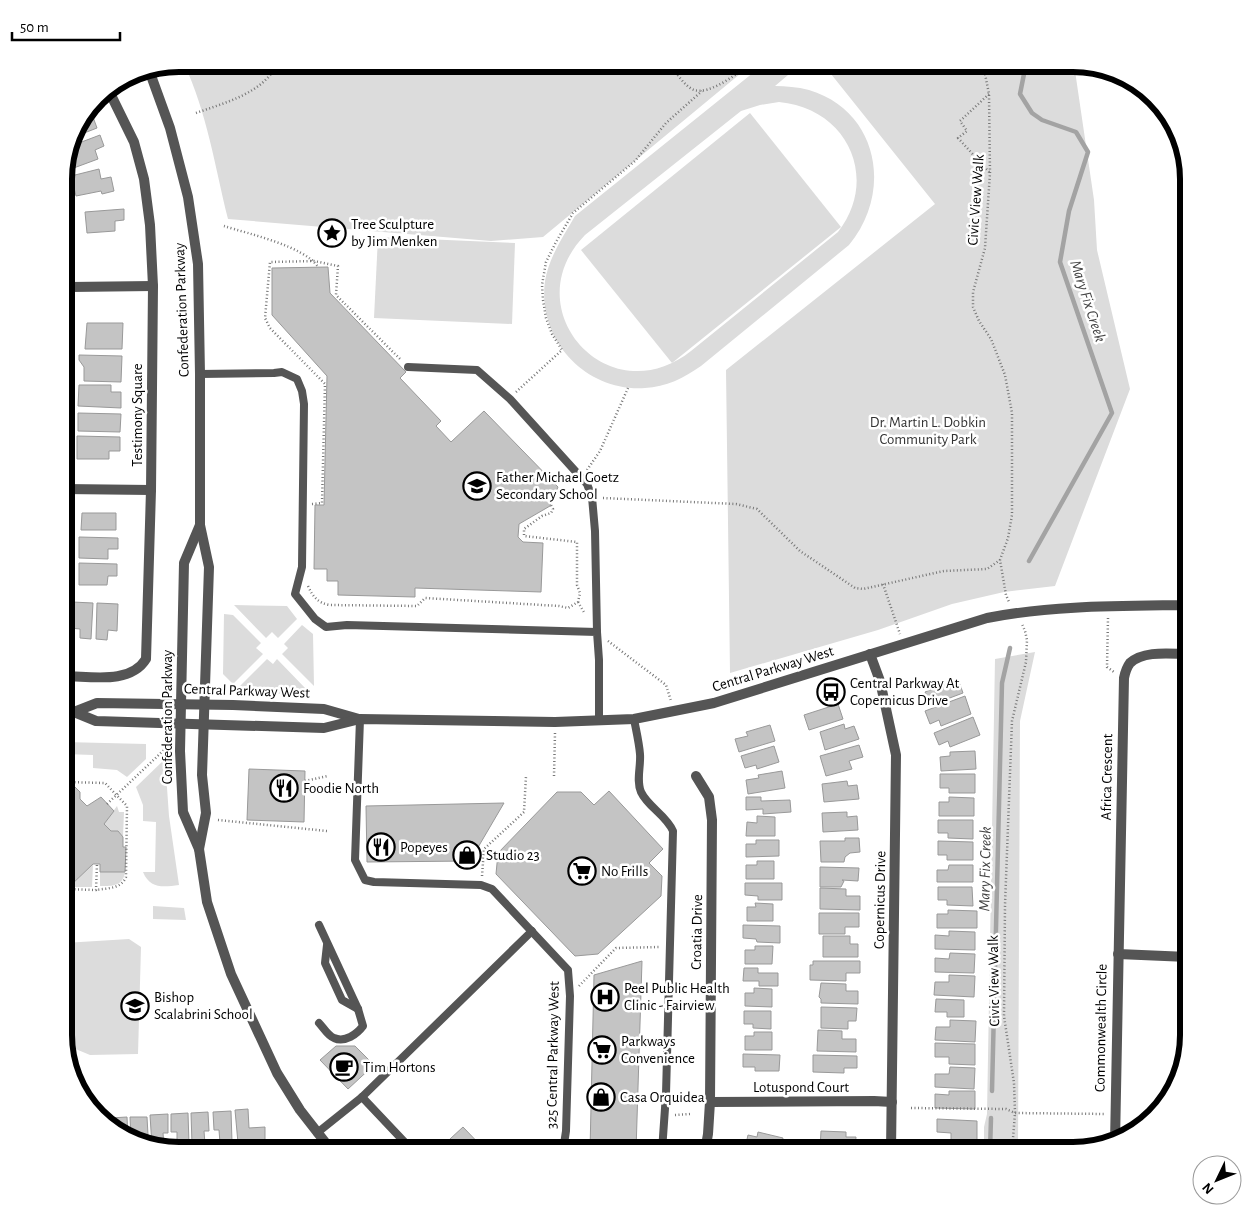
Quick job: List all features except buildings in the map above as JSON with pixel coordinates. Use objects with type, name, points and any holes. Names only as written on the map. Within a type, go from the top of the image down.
[{"type":"street","name":"Confederation Parkway","points":[[151,76],[170,128],[188,197],[198,264],[200,525],[208,567],[202,775],[206,813],[199,849]]},
{"type":"street","name":"Testimony Square","points":[[73,676],[118,677],[131,673],[142,665],[146,659],[151,490],[153,286],[150,225],[144,179],[134,142],[112,97]]},
{"type":"street","points":[[73,287],[153,286]]},
{"type":"street","points":[[73,489],[151,490]]},
{"type":"street","name":"Confederation Parkway","points":[[200,525],[184,563],[180,751],[183,812],[199,849],[207,902],[232,974],[277,1073],[324,1142]]},
{"type":"street","name":"Central Parkway West","points":[[73,711],[97,703],[181,704],[324,709],[360,719],[556,722],[599,722],[634,719],[674,712],[752,691],[902,643],[980,620],[1015,612],[1046,609],[1180,605]]},
{"type":"street","name":"Copernicus Drive","points":[[870,654],[880,681],[896,755],[891,1142]]},
{"type":"street","points":[[1124,678],[1128,665],[1137,658],[1146,655],[1180,654]]},
{"type":"street","name":"Africa Crescent","points":[[1118,954],[1124,678]]},
{"type":"street","name":"Central Parkway West","points":[[73,713],[96,721],[324,728],[360,719]]},
{"type":"street","name":"Croatia Drive","points":[[696,776],[709,797],[712,820],[710,1102],[707,1142]]},
{"type":"street","name":"Commonwealth Circle","points":[[1115,1133],[1118,954],[1180,957]]},
{"type":"street","name":"Lotuspond Court","points":[[710,1102],[892,1102]]},
{"type":"lane","points":[[408,367],[478,370],[510,398],[587,484],[592,497],[595,531],[599,722]]},
{"type":"lane","points":[[200,374],[282,372],[297,379],[302,391],[304,404],[302,567],[295,594],[315,619],[326,627],[348,625],[597,632]]},
{"type":"lane","points":[[360,719],[356,860],[365,880],[374,882],[481,885]]},
{"type":"lane","points":[[634,719],[640,752],[638,783],[642,794],[670,824],[673,831],[666,1094],[663,1142]]},
{"type":"lane","name":"325 Central Parkway West","points":[[481,885],[492,889],[568,970],[570,996],[564,1142]]},
{"type":"lane","points":[[319,925],[327,943],[325,963],[338,993],[342,1000],[358,1008],[363,1026],[356,1034],[342,1039],[333,1038],[319,1022]]},
{"type":"lane","points":[[317,1134],[362,1097],[532,931]]},
{"type":"lane","points":[[362,1097],[404,1142]]},
{"type":"path","points":[[196,113],[235,98],[256,87],[273,73]]},
{"type":"path","points":[[677,73],[692,89],[702,91]]},
{"type":"path","points":[[510,398],[562,350],[552,334],[546,318],[542,285],[546,262],[565,225],[579,208],[634,161],[666,123],[702,91],[712,88],[739,73]]},
{"type":"path","name":"Civic View Walk","points":[[985,73],[989,94],[990,173],[985,248],[972,292],[973,307],[978,321],[991,339],[1005,375],[1012,413],[1012,515],[1008,538],[1000,560],[1006,595]]},
{"type":"path","points":[[989,94],[960,121],[967,131],[958,138],[990,173]]},
{"type":"path","points":[[224,226],[299,251],[314,261],[318,268]]},
{"type":"path","points":[[311,504],[322,503],[325,384],[270,328],[265,318],[270,262],[314,261],[338,266],[336,296],[408,367]]},
{"type":"path","points":[[582,477],[600,452],[628,388]]},
{"type":"path","points":[[592,497],[736,504],[757,509],[800,551],[855,588],[863,589],[944,571],[987,569],[1000,560]]},
{"type":"path","points":[[550,506],[552,505],[553,509],[551,514],[542,516],[524,529],[524,536],[577,542],[577,585],[580,593],[578,602],[597,632],[666,685],[674,712]]},
{"type":"path","points":[[308,581],[308,587],[314,597],[323,604],[330,605],[417,606],[425,598],[568,608],[578,602]]},
{"type":"path","points":[[883,584],[902,643]]},
{"type":"path","points":[[1108,607],[1107,667],[1124,678]]},
{"type":"path","name":"Civic View Walk","points":[[1013,1142],[1015,1112],[1014,1083],[1004,1016],[1005,905],[1012,721],[1026,662],[1027,640],[1025,631]]},
{"type":"path","points":[[554,776],[556,722]]},
{"type":"path","points":[[108,804],[164,750]]},
{"type":"path","points":[[305,781],[328,776]]},
{"type":"path","points":[[481,885],[484,849],[524,812],[526,776]]},
{"type":"path","points":[[73,782],[105,783],[127,806],[126,877],[123,883],[116,888],[73,889]]},
{"type":"path","points":[[218,820],[328,831]]},
{"type":"path","points":[[96,890],[97,864]]},
{"type":"path","points":[[570,996],[616,948],[670,947]]},
{"type":"path","points":[[666,1094],[691,1095]]},
{"type":"path","points":[[911,1108],[1006,1109],[1015,1112],[1114,1114]]},
{"type":"path","points":[[665,1115],[690,1114]]},
{"type":"green space","points":[[188,73],[741,73],[543,237],[491,241],[228,219],[205,120]]},
{"type":"green space","points":[[753,73],[790,73],[775,86],[809,90],[833,101],[851,116],[864,134],[872,156],[874,178],[871,201],[863,224],[849,245],[701,366],[681,378],[660,386],[645,388],[623,387],[603,381],[585,371],[570,358],[558,342],[549,323],[545,303],[545,281],[553,255],[575,216]],"holes":[[[779,102],[803,107],[823,117],[839,132],[850,149],[856,169],[856,190],[850,211],[838,232],[691,351],[660,368],[630,371],[602,362],[580,345],[565,321],[560,293],[566,264],[585,235],[741,111]]]},
{"type":"green space","name":"Dr. Martin L. Dobkin Community Park","points":[[830,73],[1075,73],[1094,200],[1097,250],[1130,389],[1055,586],[1004,592],[952,604],[878,630],[730,673],[726,370],[935,204]]},
{"type":"green space","points":[[750,113],[841,227],[672,363],[581,250]]},
{"type":"green space","points":[[378,237],[515,243],[512,324],[374,318]]},
{"type":"green space","points":[[234,605],[287,606],[297,619],[278,638],[272,632],[266,638]]},
{"type":"green space","points":[[224,614],[233,615],[261,643],[256,648],[263,654],[233,684],[223,674]]},
{"type":"green space","points":[[302,625],[313,634],[314,686],[282,654],[288,648],[284,644]]},
{"type":"green space","points":[[1035,652],[1020,721],[1018,1142],[984,1142],[984,1127],[987,1114],[995,659]]},
{"type":"green space","points":[[267,659],[273,664],[277,659],[307,690],[307,694],[241,693],[237,689]]},
{"type":"green space","points":[[73,742],[146,744],[146,759],[127,777],[117,770],[93,768],[93,755],[73,754]]},
{"type":"green space","points":[[165,759],[169,816],[179,885],[158,886],[149,881],[143,872],[155,872],[156,822],[143,821],[143,805],[136,787]]},
{"type":"green space","points":[[117,806],[119,812],[124,812],[123,837],[118,831],[111,831],[104,824]]},
{"type":"green space","points":[[93,864],[92,887],[73,887],[73,883]]},
{"type":"green space","points":[[100,872],[125,872],[122,881],[116,885],[104,886],[100,886]]},
{"type":"green space","points":[[153,906],[184,908],[186,920],[153,919]]},
{"type":"green space","points":[[129,939],[141,947],[138,1054],[90,1055],[74,1048],[73,942]]},
{"type":"waterway","name":"Mary Fix Creek","points":[[1024,73],[1020,94],[1032,113],[1042,120],[1076,132],[1088,152],[1069,211],[1060,262],[1112,413],[1029,561]]},
{"type":"waterway","name":"Mary Fix Creek","points":[[992,1091],[1002,683],[1010,648]]},
{"type":"waterway","name":"Mary Fix Creek","points":[[990,1142],[991,1118]]},
{"type":"place","name":"Tree Sculpture by Jim Menken","points":[[332,233]]},
{"type":"place","name":"Father Michael Goetz Secondary School","points":[[477,486]]},
{"type":"place","name":"Central Parkway At Copernicus Drive","points":[[831,692]]},
{"type":"place","name":"Foodie North","points":[[284,788]]},
{"type":"place","name":"Popeyes","points":[[381,847]]},
{"type":"place","name":"Studio 23","points":[[467,855]]},
{"type":"place","name":"No Frills","points":[[582,871]]},
{"type":"place","name":"Peel Public Health Clinic - Fairview","points":[[605,997]]},
{"type":"place","name":"Bishop Scalabrini School","points":[[135,1006]]},
{"type":"place","name":"Parkways Convenience","points":[[602,1050]]},
{"type":"place","name":"Tim Hortons","points":[[344,1067]]},
{"type":"place","name":"Casa Orquidea","points":[[601,1097]]}]
